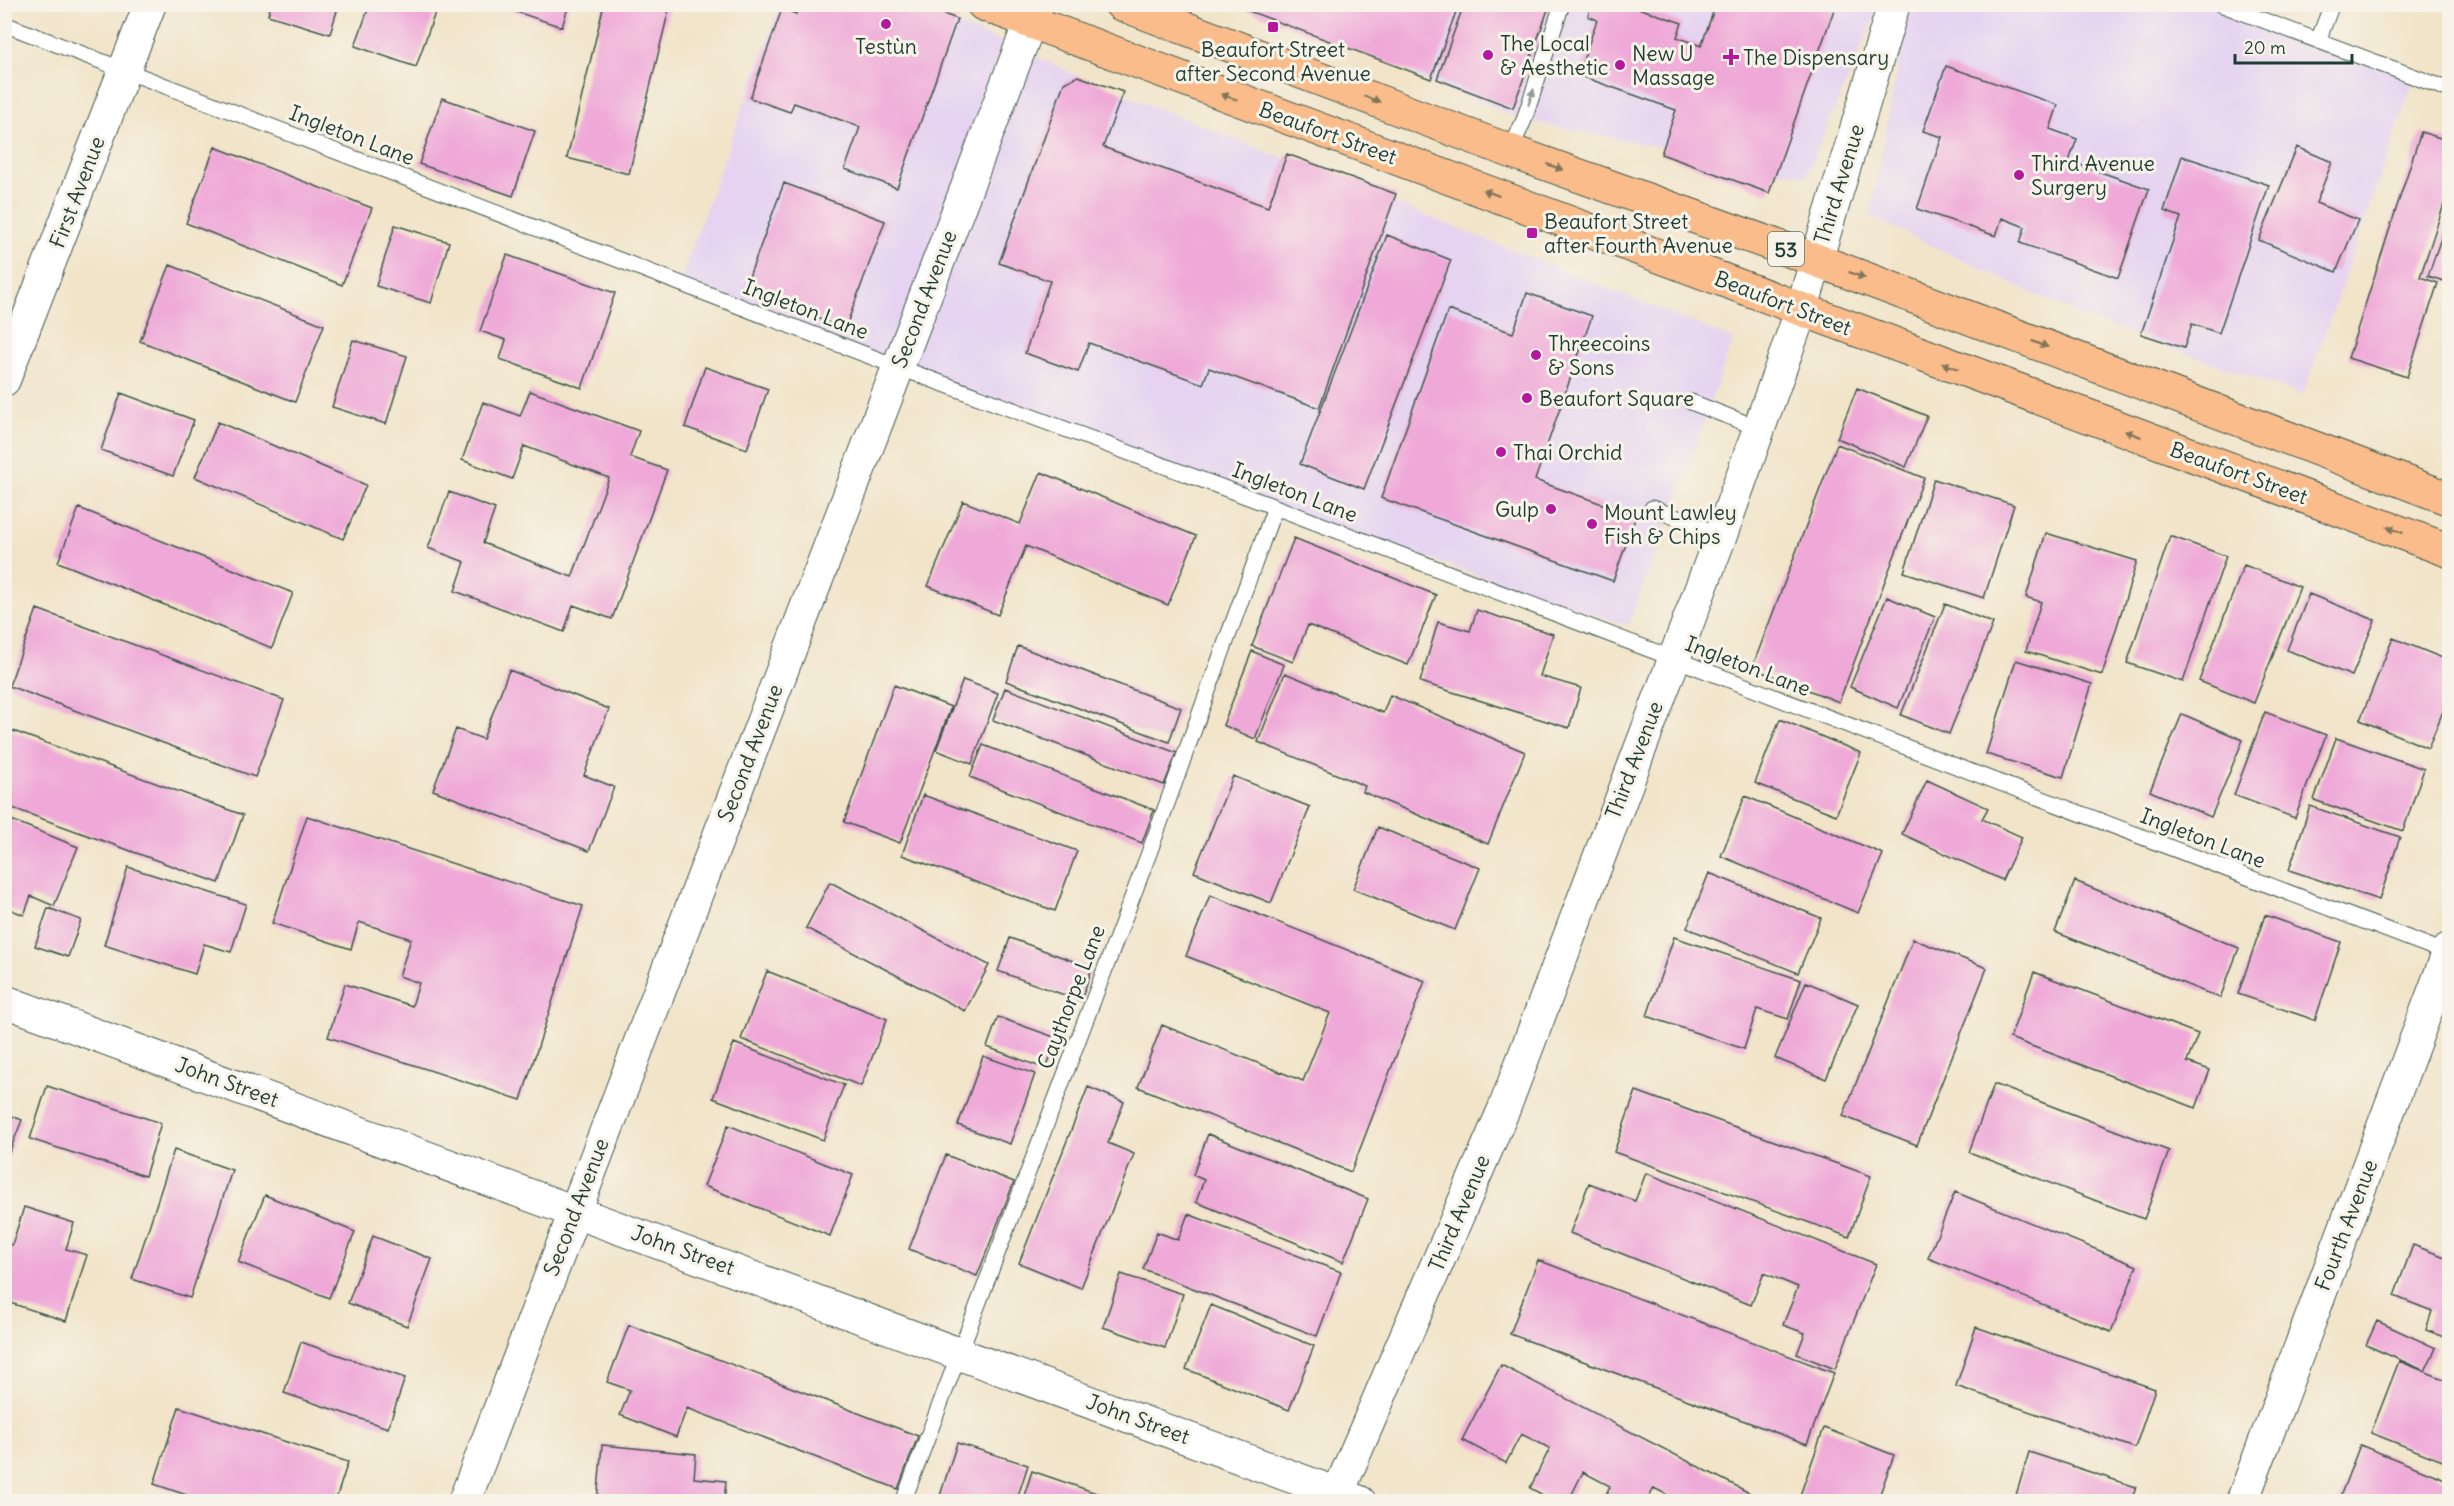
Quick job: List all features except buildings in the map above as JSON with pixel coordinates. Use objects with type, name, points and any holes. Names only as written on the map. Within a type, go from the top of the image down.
[{"type":"main road","name":"Beaufort Street","points":[[983,4],[1034,14],[1664,256],[1801,311],[2450,550]]},
{"type":"main road","name":"53","points":[[1121,4],[1510,151],[1816,260],[2450,499]]},
{"type":"street","name":"First Avenue","points":[[4,380],[150,4]]},
{"type":"street","name":"Third Avenue","points":[[1344,1499],[1504,1109],[1720,535],[1801,311],[1894,4]]},
{"type":"street","name":"Second Avenue","points":[[464,1502],[1034,14]]},
{"type":"street","name":"Fourth Avenue","points":[[2242,1502],[2449,951]]},
{"type":"street","name":"John Street","points":[[4,1001],[958,1352],[1344,1499]]},
{"type":"lane","points":[[1510,151],[1524,120],[1562,4]]},
{"type":"lane","points":[[2220,4],[2450,90]]},
{"type":"lane","points":[[2318,41],[2332,4]]},
{"type":"lane","name":"Ingleton Lane","points":[[4,24],[898,367],[1275,507],[1672,660],[2449,951]]},
{"type":"lane","points":[[1691,402],[1758,428]]},
{"type":"lane","name":"Caythorpe Lane","points":[[903,1502],[1149,853],[1275,507]]},
{"type":"lane","points":[[1652,507],[1720,535]]},
{"type":"shaded area","points":[[780,5],[904,5],[1021,49],[1078,76],[1733,339],[1679,492],[1628,626],[1275,507],[679,283]]},
{"type":"shaded area","points":[[1444,5],[1880,5],[1806,176],[1524,120],[1414,76]]},
{"type":"shaded area","points":[[1909,5],[2220,5],[2415,77],[2303,395],[2079,315],[1870,216]]},
{"type":"place","name":"Testùn","points":[[886,24]]},
{"type":"place","name":"Beaufort Street after Second Avenue","points":[[1273,27]]},
{"type":"place","name":"The Local & Aesthetic","points":[[1488,55]]},
{"type":"place","name":"The Dispensary","points":[[1731,57]]},
{"type":"place","name":"New U Massage","points":[[1620,65]]},
{"type":"place","name":"Third Avenue Surgery","points":[[2019,175]]},
{"type":"place","name":"Beaufort Street after Fourth Avenue","points":[[1532,233]]},
{"type":"place","name":"Threecoins & Sons","points":[[1536,355]]},
{"type":"place","name":"Beaufort Square","points":[[1527,398]]},
{"type":"place","name":"Thai Orchid","points":[[1501,452]]},
{"type":"place","name":"Gulp","points":[[1551,509]]},
{"type":"place","name":"Mount Lawley Fish & Chips","points":[[1592,524]]}]
